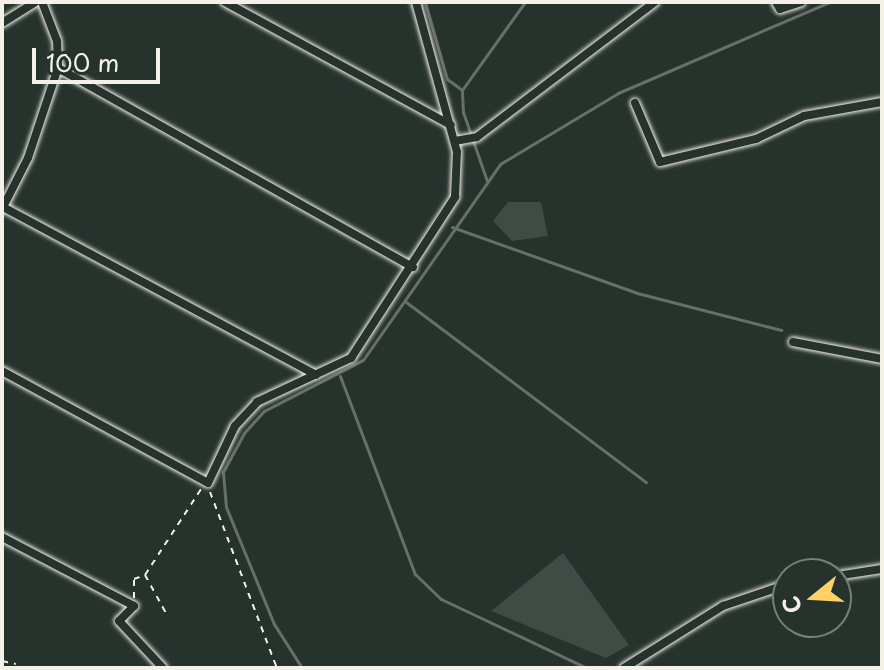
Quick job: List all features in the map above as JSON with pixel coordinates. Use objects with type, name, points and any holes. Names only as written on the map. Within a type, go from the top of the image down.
[{"type":"street","points":[[2,23],[35,2]]},
{"type":"street","points":[[42,2],[57,41],[58,68],[28,158],[2,208],[316,375]]},
{"type":"street","points":[[225,2],[451,125]]},
{"type":"street","points":[[2,371],[208,483],[235,426],[257,402],[351,358],[413,267],[455,197],[455,141],[416,2]]},
{"type":"street","points":[[455,141],[477,137],[655,2]]},
{"type":"street","points":[[776,2],[780,9],[801,2]]},
{"type":"street","points":[[58,68],[413,267]]},
{"type":"street","points":[[635,103],[660,162],[756,139],[804,116],[882,102]]},
{"type":"street","points":[[793,342],[882,359]]},
{"type":"street","points":[[2,537],[134,606],[119,621],[163,668]]},
{"type":"street","points":[[852,574],[882,569]]},
{"type":"street","points":[[624,668],[723,606],[772,589]]},
{"type":"path","points":[[134,606],[134,579],[145,575],[187,503],[208,483],[277,668]]},
{"type":"path","points":[[145,575],[166,613]]},
{"type":"path","points":[[2,661],[16,664]]},
{"type":"shaded area","points":[[508,202],[541,202],[548,236],[512,241],[493,221]]},
{"type":"shaded area","points":[[563,553],[629,645],[606,658],[491,611]]},
{"type":"waterway","points":[[425,2],[447,79],[462,90]]},
{"type":"waterway","points":[[487,181],[463,112],[462,90],[525,2]]},
{"type":"waterway","points":[[302,668],[274,624],[226,507],[223,472],[244,433],[264,411],[363,360],[500,164],[618,93],[829,2]]},
{"type":"waterway","points":[[452,227],[637,293],[781,330]]},
{"type":"waterway","points":[[406,302],[646,482]]},
{"type":"waterway","points":[[340,376],[415,574],[441,599],[587,668]]}]
